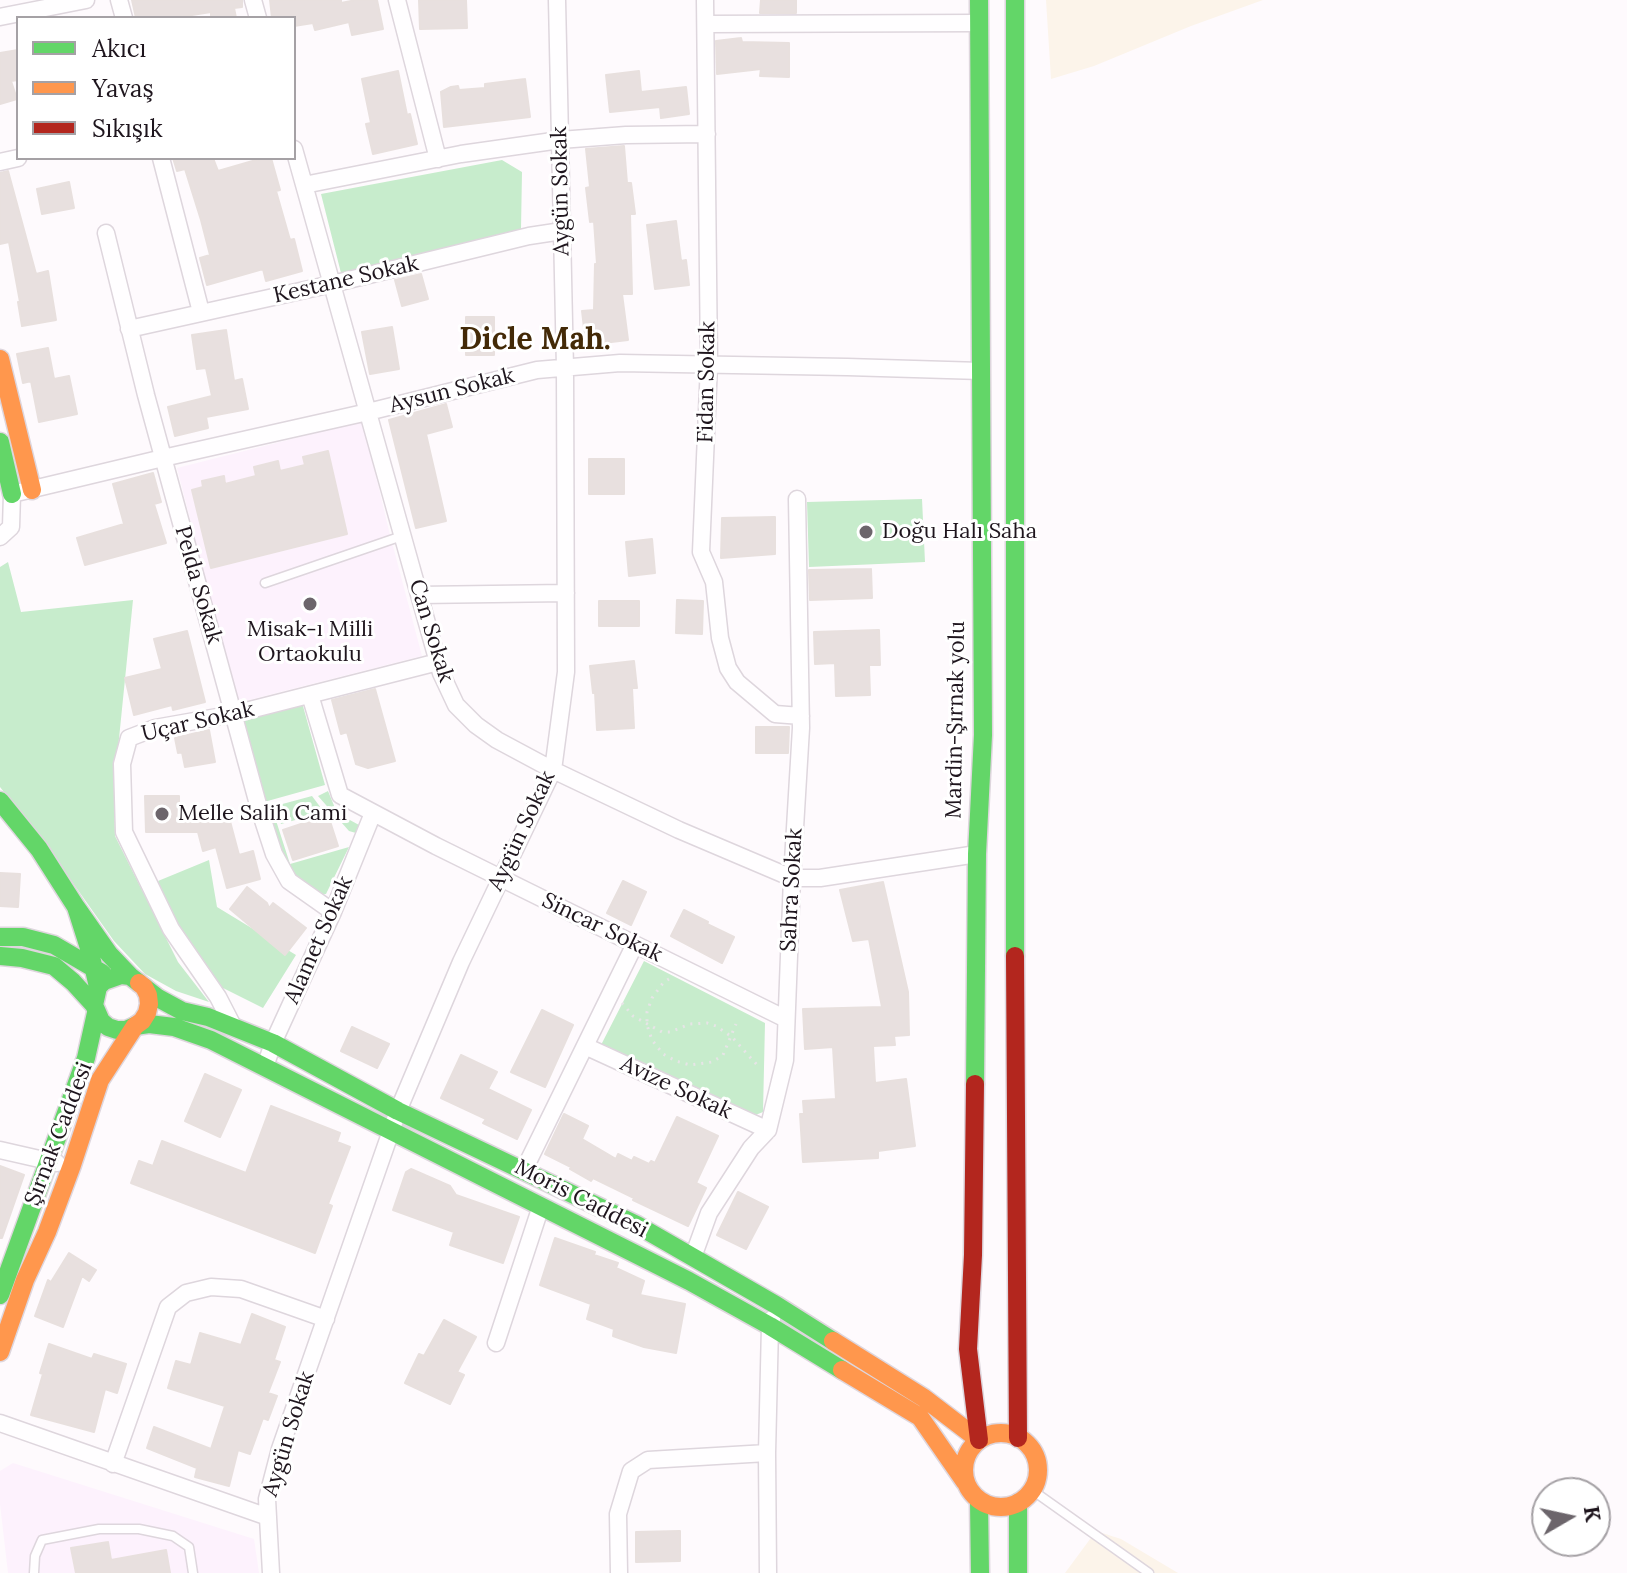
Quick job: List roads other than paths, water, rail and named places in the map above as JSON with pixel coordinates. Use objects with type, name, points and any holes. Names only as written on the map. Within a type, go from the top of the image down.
[{"type":"main road","name":"Mardin-Şırnak yolu","points":[[979,0],[983,735],[977,854],[973,1255],[968,1349],[979,1440]]},
{"type":"main road","points":[[1015,0],[1014,749],[1018,1438]]},
{"type":"main road","points":[[0,359],[32,490]]},
{"type":"main road","points":[[0,442],[12,494]]},
{"type":"main road","points":[[0,801],[39,849],[109,954],[110,988]]},
{"type":"main road","points":[[76,907],[110,988]]},
{"type":"main road","points":[[0,937],[23,937],[54,945],[110,988]]},
{"type":"main road","points":[[0,956],[54,966],[73,982],[110,988]]},
{"type":"main road","name":"Moris Caddesi","points":[[965,1482],[920,1417],[770,1326],[689,1281],[211,1040],[174,1027],[149,1024],[117,1030],[108,1027],[101,1021],[110,988],[158,998],[182,1011],[208,1017],[273,1043],[398,1111],[637,1225],[776,1305],[924,1398],[979,1440]]},
{"type":"main road","name":"Şırnak Caddesi","points":[[0,1295],[5,1266],[49,1161],[110,988],[148,995],[147,1013],[100,1080],[72,1165],[25,1280],[0,1352]]},
{"type":"main road","points":[[994,1434],[1018,1438],[1026,1444],[1036,1461],[1036,1481],[1025,1496],[1009,1507],[979,1501],[965,1482],[963,1470],[971,1448],[979,1440],[994,1434]]},
{"type":"main road","points":[[1018,1573],[1025,1496]]},
{"type":"main road","points":[[979,1501],[980,1573]]},
{"type":"street","points":[[0,17],[86,0]]},
{"type":"street","points":[[397,0],[438,159]]},
{"type":"street","name":"Aygün Sokak","points":[[271,1573],[267,1499],[280,1449],[390,1131],[461,962],[553,770],[566,672],[565,368],[557,0]]},
{"type":"street","name":"Fidan Sokak","points":[[705,0],[709,364],[701,552],[714,582],[720,638],[728,668],[737,682],[775,714],[801,716]]},
{"type":"street","points":[[706,24],[979,23]]},
{"type":"street","points":[[304,185],[438,159],[560,140],[707,134]]},
{"type":"street","name":"Can Sokak","points":[[296,156],[438,662],[456,705],[497,740],[553,770],[679,830],[792,878],[820,878],[977,854]]},
{"type":"street","points":[[162,160],[201,312]]},
{"type":"street","name":"Kestane Sokak","points":[[129,329],[529,236],[562,231]]},
{"type":"street","name":"Pelda Sokak","points":[[106,233],[163,458],[274,854],[289,881],[333,912]]},
{"type":"street","name":"Aysun Sokak","points":[[12,494],[537,370],[620,363],[981,371]]},
{"type":"street","points":[[6,532],[12,494]]},
{"type":"street","name":"Sahra Sokak","points":[[693,1257],[709,1213],[751,1148],[768,1130],[785,1060],[801,716],[797,499]]},
{"type":"street","points":[[419,595],[566,593]]},
{"type":"street","name":"Uçar Sokak","points":[[234,1028],[218,997],[171,929],[124,832],[122,764],[129,738],[155,728],[234,714],[438,662]]},
{"type":"street","name":"Sincar Sokak","points":[[310,695],[340,795],[436,846],[786,1019]]},
{"type":"street","name":"Alamet Sokak","points":[[265,1067],[373,813]]},
{"type":"street","points":[[524,1170],[635,944]]},
{"type":"street","name":"Avize Sokak","points":[[585,1046],[768,1130]]},
{"type":"street","points":[[0,1150],[72,1165]]},
{"type":"street","points":[[496,1343],[541,1206]]},
{"type":"street","points":[[113,1464],[168,1307],[186,1293],[211,1287],[241,1289],[326,1319]]},
{"type":"street","points":[[768,1573],[770,1326],[776,1305]]},
{"type":"street","points":[[0,1423],[268,1517]]},
{"type":"street","points":[[619,1573],[618,1514],[631,1471],[648,1460],[767,1453]]},
{"type":"lane","points":[[265,583],[402,536]]},
{"type":"lane","points":[[1025,1496],[1149,1573]]},
{"type":"lane","points":[[34,1573],[35,1556],[42,1540],[99,1529],[139,1529],[173,1536],[189,1547],[193,1573]]},
{"type":"place","name":"Doğu Halı Saha","points":[[866,532]]},
{"type":"place","name":"Misak-ı Milli Ortaokulu","points":[[310,604]]},
{"type":"place","name":"Melle Salih Cami","points":[[162,814]]},
{"type":"district","name":"Dicle Mah.","points":[[535,340]]}]
